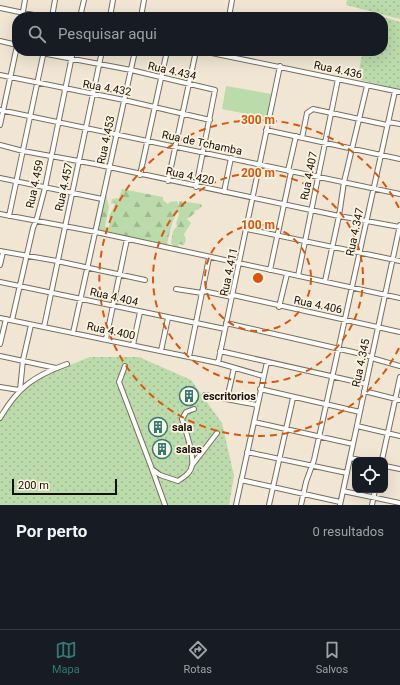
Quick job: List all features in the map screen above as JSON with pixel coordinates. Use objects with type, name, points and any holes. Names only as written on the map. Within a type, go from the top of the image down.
[{"type":"street","points":[[23,12],[25,0]]},
{"type":"street","points":[[53,12],[55,0]]},
{"type":"street","points":[[81,12],[84,0]]},
{"type":"street","points":[[111,12],[113,0]]},
{"type":"street","points":[[142,12],[144,0]]},
{"type":"street","points":[[229,12],[232,0]]},
{"type":"street","points":[[0,8],[13,12]]},
{"type":"street","points":[[0,41],[12,45]]},
{"type":"street","points":[[0,125],[15,56]]},
{"type":"street","points":[[9,216],[43,56]]},
{"type":"street","name":"Rua 4.434","points":[[60,56],[130,70],[215,90],[210,120]]},
{"type":"street","name":"Rua 4.459","points":[[12,320],[26,257],[44,188],[72,56]]},
{"type":"street","name":"Rua 4.457","points":[[44,327],[56,261],[65,227],[101,56]]},
{"type":"street","name":"Rua 4.453","points":[[72,332],[96,232],[134,56]]},
{"type":"street","points":[[140,175],[166,56]]},
{"type":"street","points":[[168,181],[195,56]]},
{"type":"street","name":"Rua 4.436","points":[[234,56],[400,92]]},
{"type":"street","name":"Rua 4.411","points":[[218,363],[254,198],[259,163],[280,66]]},
{"type":"street","name":"Rua 4.432","points":[[0,75],[65,90],[124,100],[210,120]]},
{"type":"street","name":"Rua 4.407","points":[[298,276],[338,79]]},
{"type":"street","points":[[325,281],[339,216],[344,182],[367,86]]},
{"type":"street","name":"Rua 4.347","points":[[325,405],[395,91]]},
{"type":"street","points":[[302,138],[307,112],[313,109],[387,124],[400,124]]},
{"type":"street","name":"Rua de Tchamba","points":[[2,111],[58,124],[259,163],[317,178],[400,194]]},
{"type":"street","points":[[196,187],[210,120]]},
{"type":"street","points":[[266,130],[324,142],[352,150],[400,158]]},
{"type":"street","points":[[270,270],[284,205],[296,136]]},
{"type":"street","name":"Rua 4.420","points":[[0,145],[23,151],[79,160],[140,175],[311,211],[400,227]]},
{"type":"street","points":[[224,192],[231,158]]},
{"type":"street","points":[[0,178],[102,199]]},
{"type":"street","points":[[0,214],[96,232],[209,258],[325,281],[400,298]]},
{"type":"street","name":"Rua 4.345","points":[[340,504],[400,227]]},
{"type":"street","points":[[247,229],[304,242],[400,260]]},
{"type":"street","points":[[106,339],[127,240]]},
{"type":"street","points":[[0,265],[1,251],[145,280]]},
{"type":"street","points":[[189,357],[209,258]]},
{"type":"street","points":[[280,307],[287,274]]},
{"type":"street","name":"Rua 4.404","points":[[0,282],[81,298],[195,324],[225,329]]},
{"type":"street","name":"Rua 4.406","points":[[176,289],[233,296],[400,332]]},
{"type":"street","points":[[133,345],[140,312]]},
{"type":"street","name":"Rua 4.400","points":[[0,318],[218,363],[263,376]]},
{"type":"street","points":[[160,351],[168,318]]},
{"type":"street","points":[[0,344],[6,319]]},
{"type":"street","points":[[226,323],[337,348],[400,366]]},
{"type":"street","points":[[19,390],[31,324]]},
{"type":"street","points":[[220,351],[366,384]]},
{"type":"street","points":[[0,356],[57,368]]},
{"type":"street","points":[[236,505],[267,362]]},
{"type":"street","points":[[0,417],[19,390],[35,377],[67,364]]},
{"type":"street","points":[[125,366],[120,382],[121,390],[166,505]]},
{"type":"street","points":[[226,399],[234,368]]},
{"type":"street","points":[[383,457],[388,432],[398,399],[400,377]]},
{"type":"street","points":[[0,387],[19,390]]},
{"type":"street","points":[[260,389],[293,398],[360,412]]},
{"type":"street","points":[[364,392],[398,399]]},
{"type":"street","points":[[205,395],[257,405]]},
{"type":"street","points":[[269,505],[293,398]]},
{"type":"street","points":[[301,505],[312,466],[325,405]]},
{"type":"street","points":[[192,465],[187,434],[182,419],[186,412],[194,409]]},
{"type":"street","points":[[254,422],[353,444]]},
{"type":"street","points":[[357,426],[400,436]]},
{"type":"street","points":[[152,468],[160,475],[178,481],[187,475],[192,465],[217,433]]},
{"type":"street","points":[[247,452],[347,473]]},
{"type":"street","points":[[388,467],[400,469]]},
{"type":"street","points":[[241,480],[340,504]]},
{"type":"street","points":[[343,491],[400,503]]},
{"type":"street","points":[[372,505],[375,493]]},
{"type":"green space","points":[[347,0],[400,0],[400,19],[388,16],[388,12],[373,12],[346,5]]},
{"type":"green space","points":[[388,18],[400,22],[400,90],[357,79],[362,56],[388,56]]},
{"type":"green space","points":[[226,86],[271,94],[267,118],[222,109]]},
{"type":"green space","points":[[122,189],[163,197],[163,200],[168,204],[170,202],[177,201],[179,206],[179,201],[201,204],[202,206],[198,210],[195,210],[195,213],[187,219],[191,223],[184,234],[186,240],[184,245],[178,244],[179,248],[176,249],[171,243],[173,231],[177,226],[178,211],[167,246],[96,232],[105,195],[109,207],[105,226],[108,230],[110,223],[109,216],[116,203],[111,204],[112,199],[119,198]]},
{"type":"green space","points":[[90,357],[139,357],[191,380],[222,423],[234,476],[229,505],[0,505],[0,419],[13,398],[32,380]]},
{"type":"place","name":"escritorios","points":[[189,396]]},
{"type":"place","name":"sala","points":[[158,427]]},
{"type":"place","name":"salas","points":[[162,449]]}]
